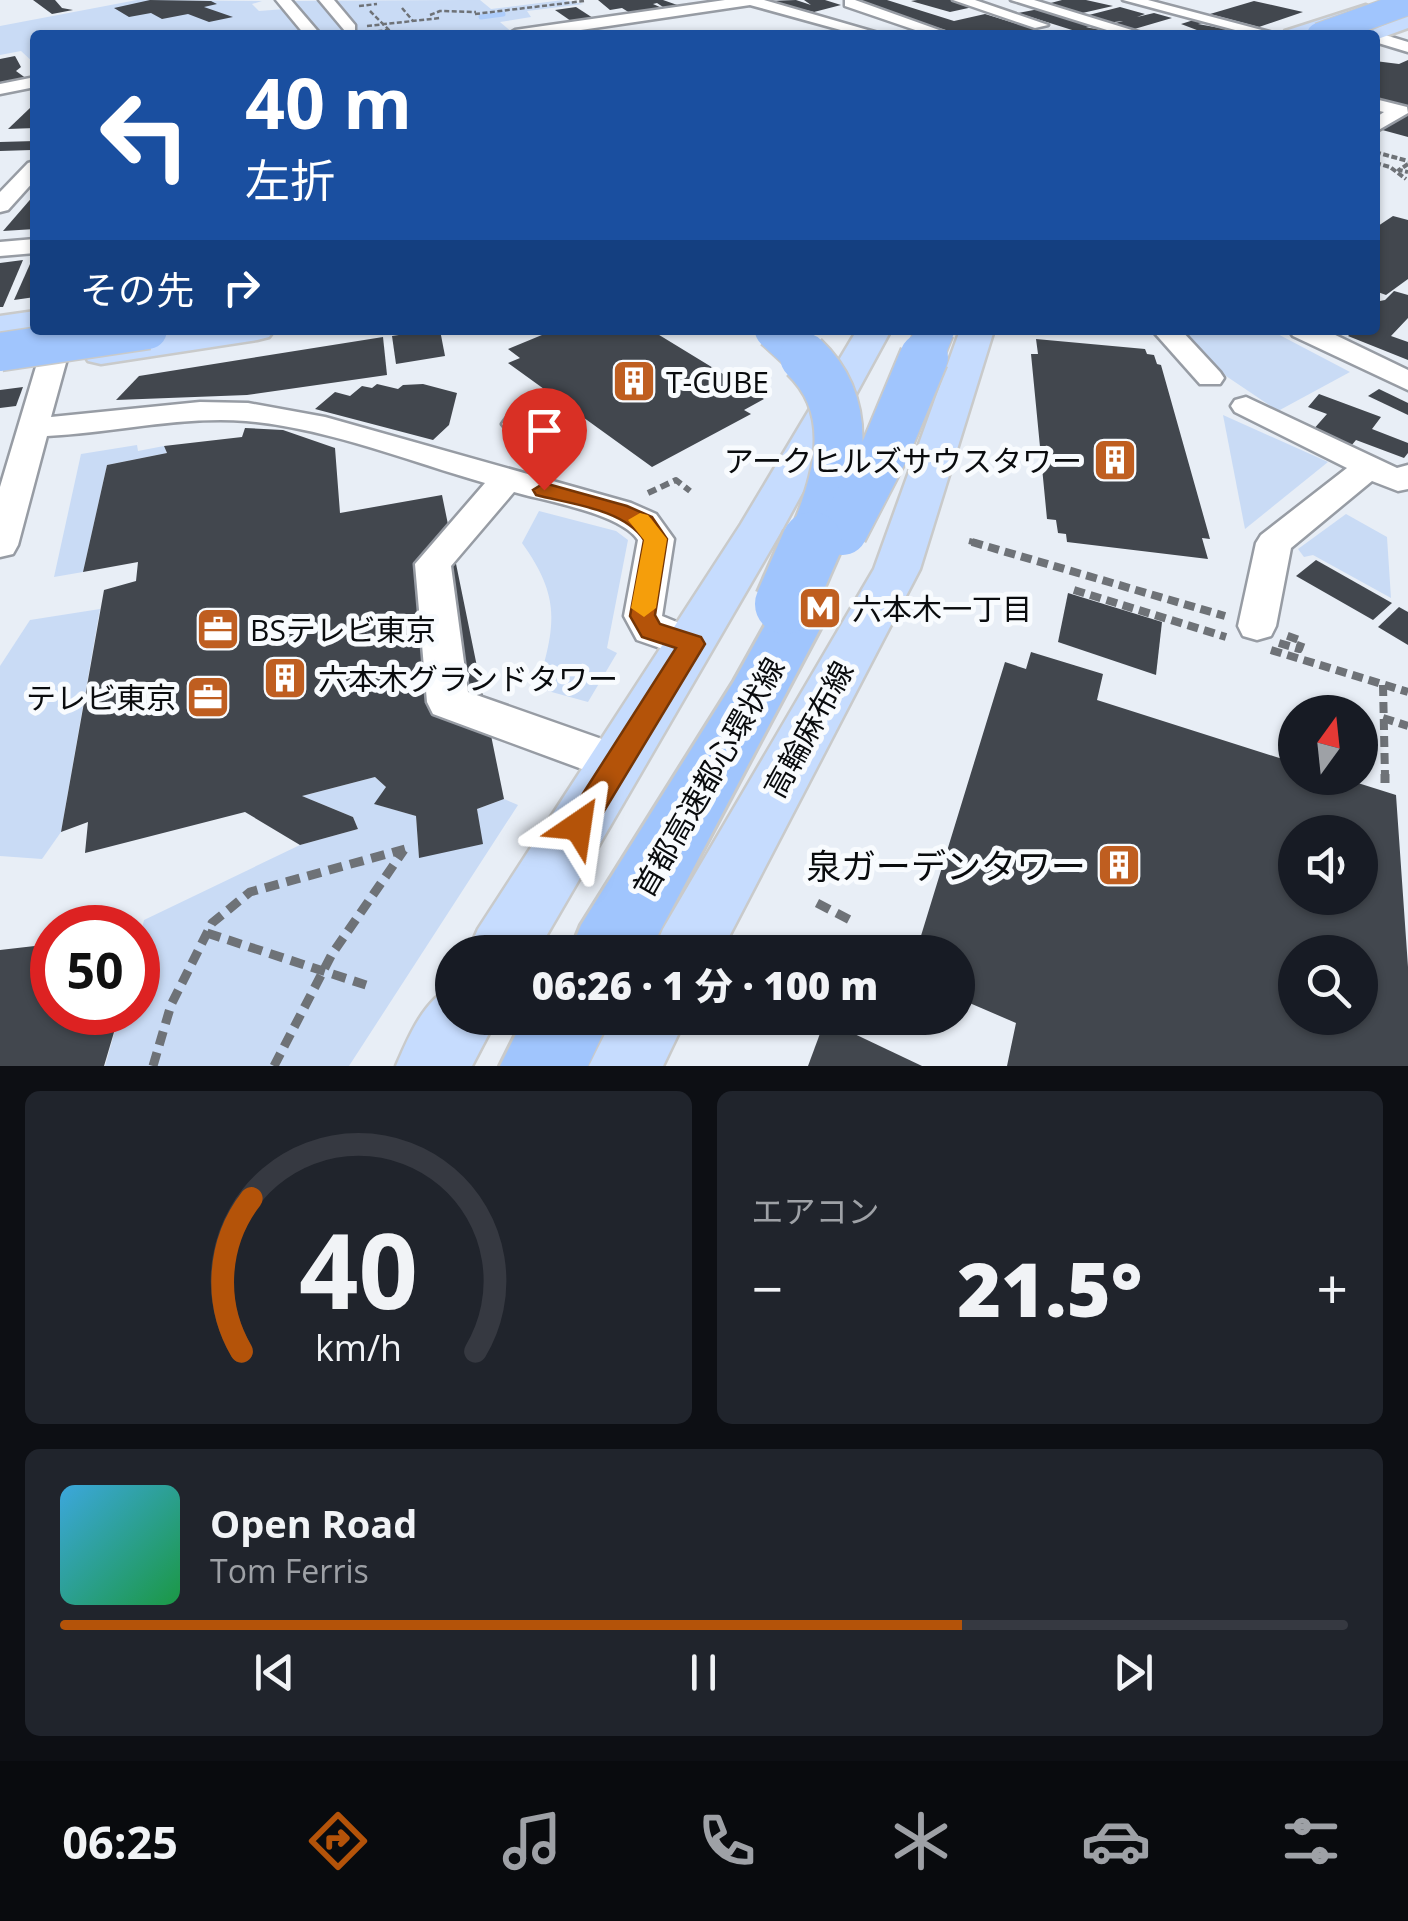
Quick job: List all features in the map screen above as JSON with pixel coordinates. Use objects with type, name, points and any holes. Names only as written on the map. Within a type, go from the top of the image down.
[{"type":"highway","points":[[1335,30],[1408,8]]},
{"type":"highway","points":[[1358,30],[1408,8]]},
{"type":"highway","points":[[0,352],[114,335]]},
{"type":"highway","points":[[781,335],[803,352],[823,376],[836,403],[842,435],[834,484],[794,606]]},
{"type":"highway","points":[[794,606],[850,486],[858,432],[854,403],[841,374],[822,348],[805,335]]},
{"type":"highway","name":"首都高速都心環状線","points":[[605,935],[756,698],[917,335]]},
{"type":"highway","name":"首都高速都心環状線","points":[[794,606],[886,448],[933,335]]},
{"type":"highway","points":[[0,338],[55,340]]},
{"type":"highway","points":[[542,1066],[560,1035]]},
{"type":"main road","points":[[1307,30],[1397,0]]},
{"type":"main road","points":[[1350,30],[1408,8]]},
{"type":"main road","points":[[1380,33],[1408,21]]},
{"type":"main road","points":[[0,326],[30,322]]},
{"type":"main road","points":[[0,367],[55,340],[156,335]]},
{"type":"main road","points":[[790,335],[812,352],[824,369],[826,412]]},
{"type":"main road","points":[[511,935],[692,644],[871,335]]},
{"type":"main road","name":"高輪麻布線","points":[[695,935],[897,569],[975,335]]},
{"type":"main road","points":[[800,461],[804,480],[820,496],[842,504],[878,506],[922,490]]},
{"type":"main road","points":[[760,530],[787,517],[811,513],[835,518],[863,526],[897,569]]},
{"type":"main road","points":[[432,1066],[451,1035]]},
{"type":"main road","points":[[625,1066],[642,1035]]},
{"type":"street","points":[[326,0],[350,28]]},
{"type":"street","points":[[548,30],[751,0],[860,30]]},
{"type":"street","points":[[840,0],[931,30]]},
{"type":"street","points":[[960,0],[1056,29]]},
{"type":"street","points":[[981,6],[1007,0]]},
{"type":"street","points":[[1018,0],[1136,30]]},
{"type":"street","points":[[1130,0],[1253,30]]},
{"type":"street","points":[[584,1],[612,20]]},
{"type":"street","points":[[287,5],[310,30]]},
{"type":"street","points":[[1151,30],[1199,16]]},
{"type":"street","points":[[1380,38],[1408,47]]},
{"type":"street","points":[[0,90],[30,83]]},
{"type":"street","points":[[1380,105],[1400,111],[1380,123]]},
{"type":"street","points":[[0,205],[30,172]]},
{"type":"street","points":[[0,249],[30,246]]},
{"type":"street","points":[[1171,335],[1210,378]]},
{"type":"street","points":[[1313,335],[1408,381]]},
{"type":"street","points":[[0,545],[36,424],[55,340]]},
{"type":"street","points":[[1246,406],[1398,482],[1408,475]]},
{"type":"street","points":[[36,424],[48,427],[200,411],[248,412],[314,424],[619,511],[644,522],[656,539],[643,616],[651,630],[692,644]]},
{"type":"street","points":[[526,429],[433,564],[448,702],[617,763]]},
{"type":"street","points":[[1252,638],[1274,543],[1369,467]]},
{"type":"path","points":[[421,16],[440,11],[486,13],[584,1]]},
{"type":"path","points":[[385,2],[366,6],[389,30]]},
{"type":"path","points":[[402,8],[412,21]]},
{"type":"path","points":[[434,8],[440,11]]},
{"type":"path","points":[[486,13],[504,17]]},
{"type":"path","points":[[350,28],[440,18]]},
{"type":"path","points":[[1380,154],[1408,162]]},
{"type":"path","points":[[1407,176],[1399,170],[1408,162]]},
{"type":"path","points":[[1380,164],[1407,176]]},
{"type":"path","points":[[648,493],[676,480],[690,491]]},
{"type":"path","points":[[969,541],[1408,692]]},
{"type":"path","points":[[1074,590],[1252,638]]},
{"type":"path","points":[[1383,684],[1385,783]]},
{"type":"path","points":[[1383,718],[1408,726]]},
{"type":"path","points":[[154,1065],[171,1005],[212,923],[250,892],[404,849],[359,905],[320,970],[274,1066]]},
{"type":"path","points":[[817,903],[856,922]]},
{"type":"path","points":[[207,932],[366,985]]},
{"type":"shaded area","points":[[137,0],[262,1],[252,4],[259,11],[285,9],[302,30],[30,30],[30,59],[21,51],[0,55],[0,26]]},
{"type":"shaded area","points":[[480,0],[491,9],[563,0],[584,4],[527,11],[531,17],[500,22],[509,30],[317,30],[290,1]]},
{"type":"shaded area","points":[[1185,335],[1280,335],[1350,372],[1278,411],[1226,376]]},
{"type":"shaded area","points":[[1223,415],[1328,462],[1245,529]]},
{"type":"shaded area","points":[[137,445],[138,451],[164,446],[167,453],[107,465],[83,572],[54,577],[81,454]]},
{"type":"shaded area","points":[[539,511],[616,531],[628,540],[607,648],[617,653],[588,702],[537,688],[548,647],[551,613],[543,580],[522,543]]},
{"type":"shaded area","points":[[1346,514],[1387,537],[1391,598],[1313,555],[1304,557],[1298,549]]},
{"type":"shaded area","points":[[100,609],[61,832],[42,859],[0,856],[0,666],[30,620]]},
{"type":"shaded area","points":[[375,777],[386,787],[375,804],[416,816],[419,857],[482,844],[477,809],[504,799],[518,805],[349,1066],[105,1066],[114,1035],[160,1035],[160,912],[300,845],[358,829],[353,817],[302,796]]},
{"type":"building","points":[[33,0],[55,0],[62,8],[73,10],[52,14]]},
{"type":"building","points":[[150,0],[211,1],[217,4],[204,7],[233,17],[209,22],[188,14],[162,19],[151,13],[129,17],[114,8]]},
{"type":"building","points":[[598,0],[663,0],[683,7],[666,9],[657,3],[653,4],[662,8],[630,13],[622,8],[610,10]]},
{"type":"building","points":[[796,0],[811,5],[804,0],[841,5],[814,12],[768,1]]},
{"type":"building","points":[[851,0],[887,0],[954,21],[985,14],[1037,30],[945,30]]},
{"type":"building","points":[[952,0],[973,7],[950,12],[911,1]]},
{"type":"building","points":[[1062,0],[1113,6],[1078,14],[1047,4]]},
{"type":"building","points":[[1254,1],[1303,12],[1259,27],[1210,14]]},
{"type":"building","points":[[576,7],[593,18],[571,21],[555,10]]},
{"type":"building","points":[[1120,7],[1145,14],[1137,17],[1154,13],[1172,18],[1131,30],[1111,24],[1123,21],[1106,23],[1081,17]]},
{"type":"building","points":[[1039,9],[1096,25],[1086,27],[1106,30],[1072,30],[1018,13]]},
{"type":"building","points":[[1200,18],[1211,21],[1198,24],[1231,30],[1197,30],[1181,24]]},
{"type":"building","points":[[15,56],[21,67],[16,71],[27,79],[0,84],[0,59]]},
{"type":"building","points":[[1408,60],[1408,137],[1380,129],[1380,62],[1399,64]]},
{"type":"building","points":[[30,108],[30,128],[8,129]]},
{"type":"building","points":[[30,141],[30,150],[0,151],[0,142]]},
{"type":"building","points":[[30,200],[30,229],[3,231]]},
{"type":"building","points":[[1393,216],[1408,220],[1408,279],[1386,295],[1380,293],[1380,225]]},
{"type":"building","points":[[23,260],[3,307],[0,307],[0,263]]},
{"type":"building","points":[[30,264],[30,298],[14,300]]},
{"type":"building","points":[[1394,291],[1408,295],[1408,318],[1391,336],[1408,342],[1408,360],[1348,336],[1380,335],[1380,301]]},
{"type":"building","points":[[441,335],[445,356],[396,364],[392,336]]},
{"type":"building","name":"T-CUBE","points":[[542,335],[659,335],[764,399],[744,410],[751,414],[652,467],[508,363],[520,358],[508,349]]},
{"type":"building","points":[[383,337],[387,375],[247,395],[116,400],[139,376]]},
{"type":"building","name":"アークヒルズサウスタワー","points":[[1036,339],[1145,349],[1147,354],[1154,355],[1161,365],[1210,539],[1202,538],[1208,559],[1067,542],[1066,534],[1058,533],[1056,520],[1047,519],[1031,354],[1038,354]]},
{"type":"building","points":[[377,384],[398,389],[423,384],[457,393],[449,425],[433,440],[315,409],[335,392],[350,396],[362,386],[372,388]]},
{"type":"building","points":[[23,387],[16,406],[0,408],[0,390]]},
{"type":"building","points":[[1379,389],[1408,403],[1408,415],[1368,396]]},
{"type":"building","points":[[1319,394],[1381,417],[1372,429],[1408,443],[1408,453],[1404,458],[1356,440],[1351,446],[1312,431],[1327,414],[1308,407]]},
{"type":"building","name":"六本木グランドタワー","points":[[245,428],[283,430],[335,448],[340,513],[442,495],[504,799],[477,809],[483,844],[419,858],[416,816],[374,804],[386,787],[375,777],[302,796],[353,817],[358,829],[300,845],[245,812],[85,853],[88,822],[61,832],[104,590],[136,581],[138,562],[83,572],[107,465],[167,453],[164,446],[242,437]]},
{"type":"building","points":[[1316,560],[1392,603],[1373,620],[1296,576]]},
{"type":"building","points":[[1068,593],[1162,622],[1156,675],[1058,642]]},
{"type":"building","points":[[1399,607],[1408,612],[1408,645],[1378,627]]},
{"type":"building","name":"泉ガーデンタワー","points":[[1031,652],[1103,674],[1097,700],[1278,758],[1278,795],[1378,795],[1378,789],[1396,795],[1408,967],[1408,1066],[1007,1066],[1016,1023],[975,1005],[975,935],[921,935],[1005,662],[1026,669]]},
{"type":"building","points":[[30,947],[30,1035],[113,1035],[104,1066],[0,1066],[0,950]]},
{"type":"building","points":[[819,1035],[857,1035],[922,1066],[808,1066]]},
{"type":"waterway","points":[[481,17],[503,14]]},
{"type":"slow traffic","points":[[640,520],[656,539],[644,608]]},
{"type":"place","name":"T-CUBE","points":[[634,381]]},
{"type":"place","name":"アークヒルズサウスタワー","points":[[1115,460]]},
{"type":"place","name":"六本木一丁目","points":[[820,608]]},
{"type":"place","name":"BSテレビ東京","points":[[218,629]]},
{"type":"place","name":"六本木グランドタワー","points":[[285,678]]},
{"type":"place","name":"テレビ東京","points":[[208,697]]},
{"type":"place","name":"泉ガーデンタワー","points":[[1119,865]]},
{"type":"route","points":[[544,490],[644,522],[656,539],[643,616],[651,630],[692,644],[578,826]]}]
